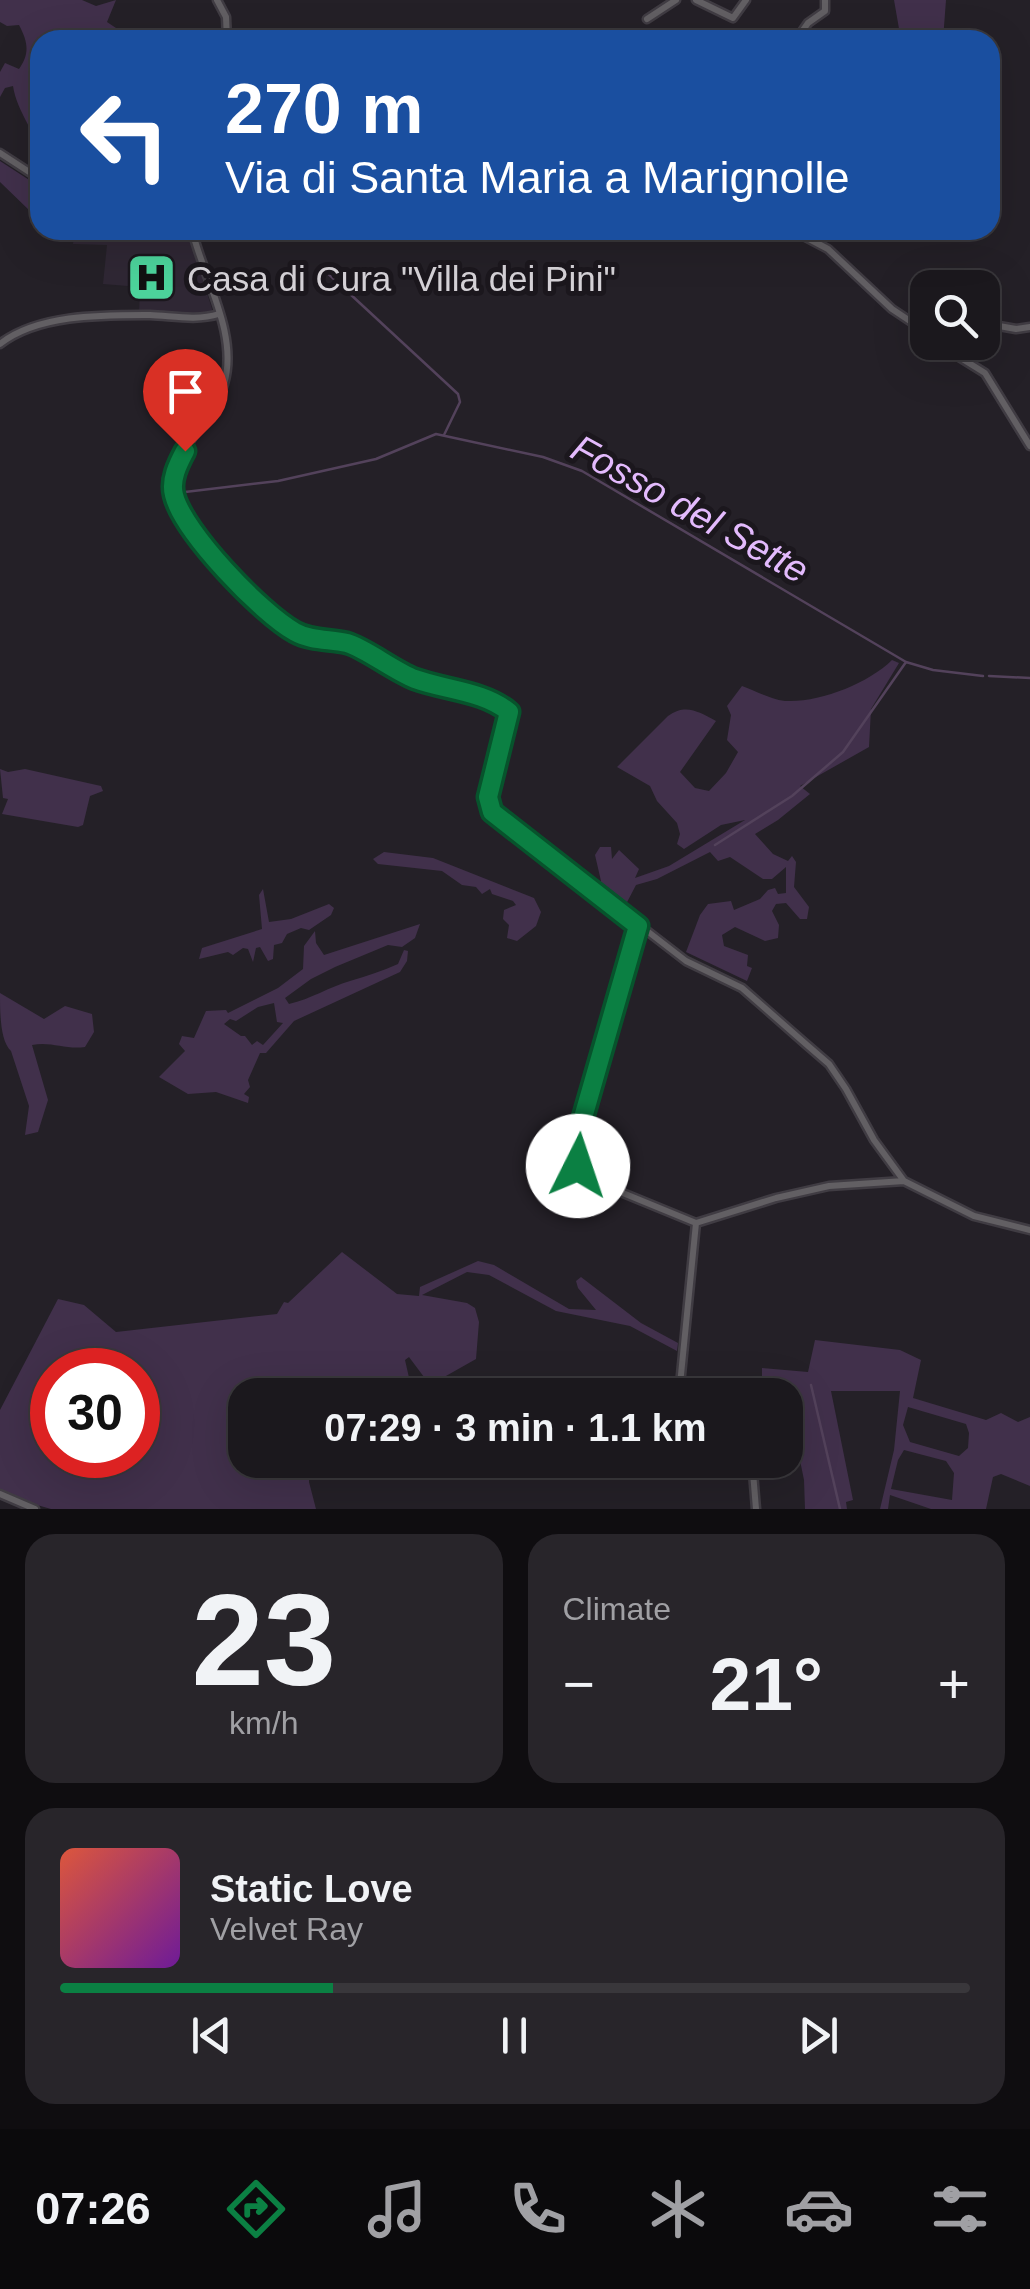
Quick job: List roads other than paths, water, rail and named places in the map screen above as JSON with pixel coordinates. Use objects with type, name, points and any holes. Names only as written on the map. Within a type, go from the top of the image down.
[{"type":"street","points":[[217,0],[226,17],[227,30]]},
{"type":"street","points":[[647,19],[676,0]]},
{"type":"street","points":[[698,0],[733,18],[746,0]]},
{"type":"street","points":[[804,30],[825,11],[825,0]]},
{"type":"street","points":[[0,153],[30,172]]},
{"type":"street","points":[[195,240],[219,314],[228,358],[224,384],[182,456],[173,485],[174,497],[198,538],[228,573],[297,634],[354,646],[415,679],[486,700],[509,712],[488,797],[492,812],[686,961],[742,988],[829,1064],[874,1140],[904,1181],[974,1216],[1030,1230]]},
{"type":"street","points":[[812,240],[828,248],[910,321]]},
{"type":"street","points":[[0,344],[26,328],[78,319],[204,318],[219,314]]},
{"type":"street","points":[[1000,327],[1016,330],[1030,327]]},
{"type":"street","points":[[965,360],[985,372],[1030,446]]},
{"type":"street","points":[[638,926],[573,1159],[596,1182],[696,1223],[828,1186],[904,1181]]},
{"type":"street","points":[[682,1378],[696,1223]]},
{"type":"street","points":[[753,1478],[756,1509]]},
{"type":"street","points":[[0,1494],[35,1509]]},
{"type":"waterway","points":[[322,268],[458,394],[460,402],[444,435]]},
{"type":"waterway","name":"Fosso del Sette","points":[[185,492],[278,481],[376,459],[436,434],[543,457],[582,471],[906,662],[933,670],[983,676]]},
{"type":"waterway","points":[[715,845],[792,796],[843,752],[906,662]]},
{"type":"waterway","name":"Fosso del Sette","points":[[989,676],[1030,678]]},
{"type":"waterway","points":[[811,1385],[840,1509]]},
{"type":"place","name":"Casa di Cura \"Villa dei Pini\"","points":[[152,278]]}]
